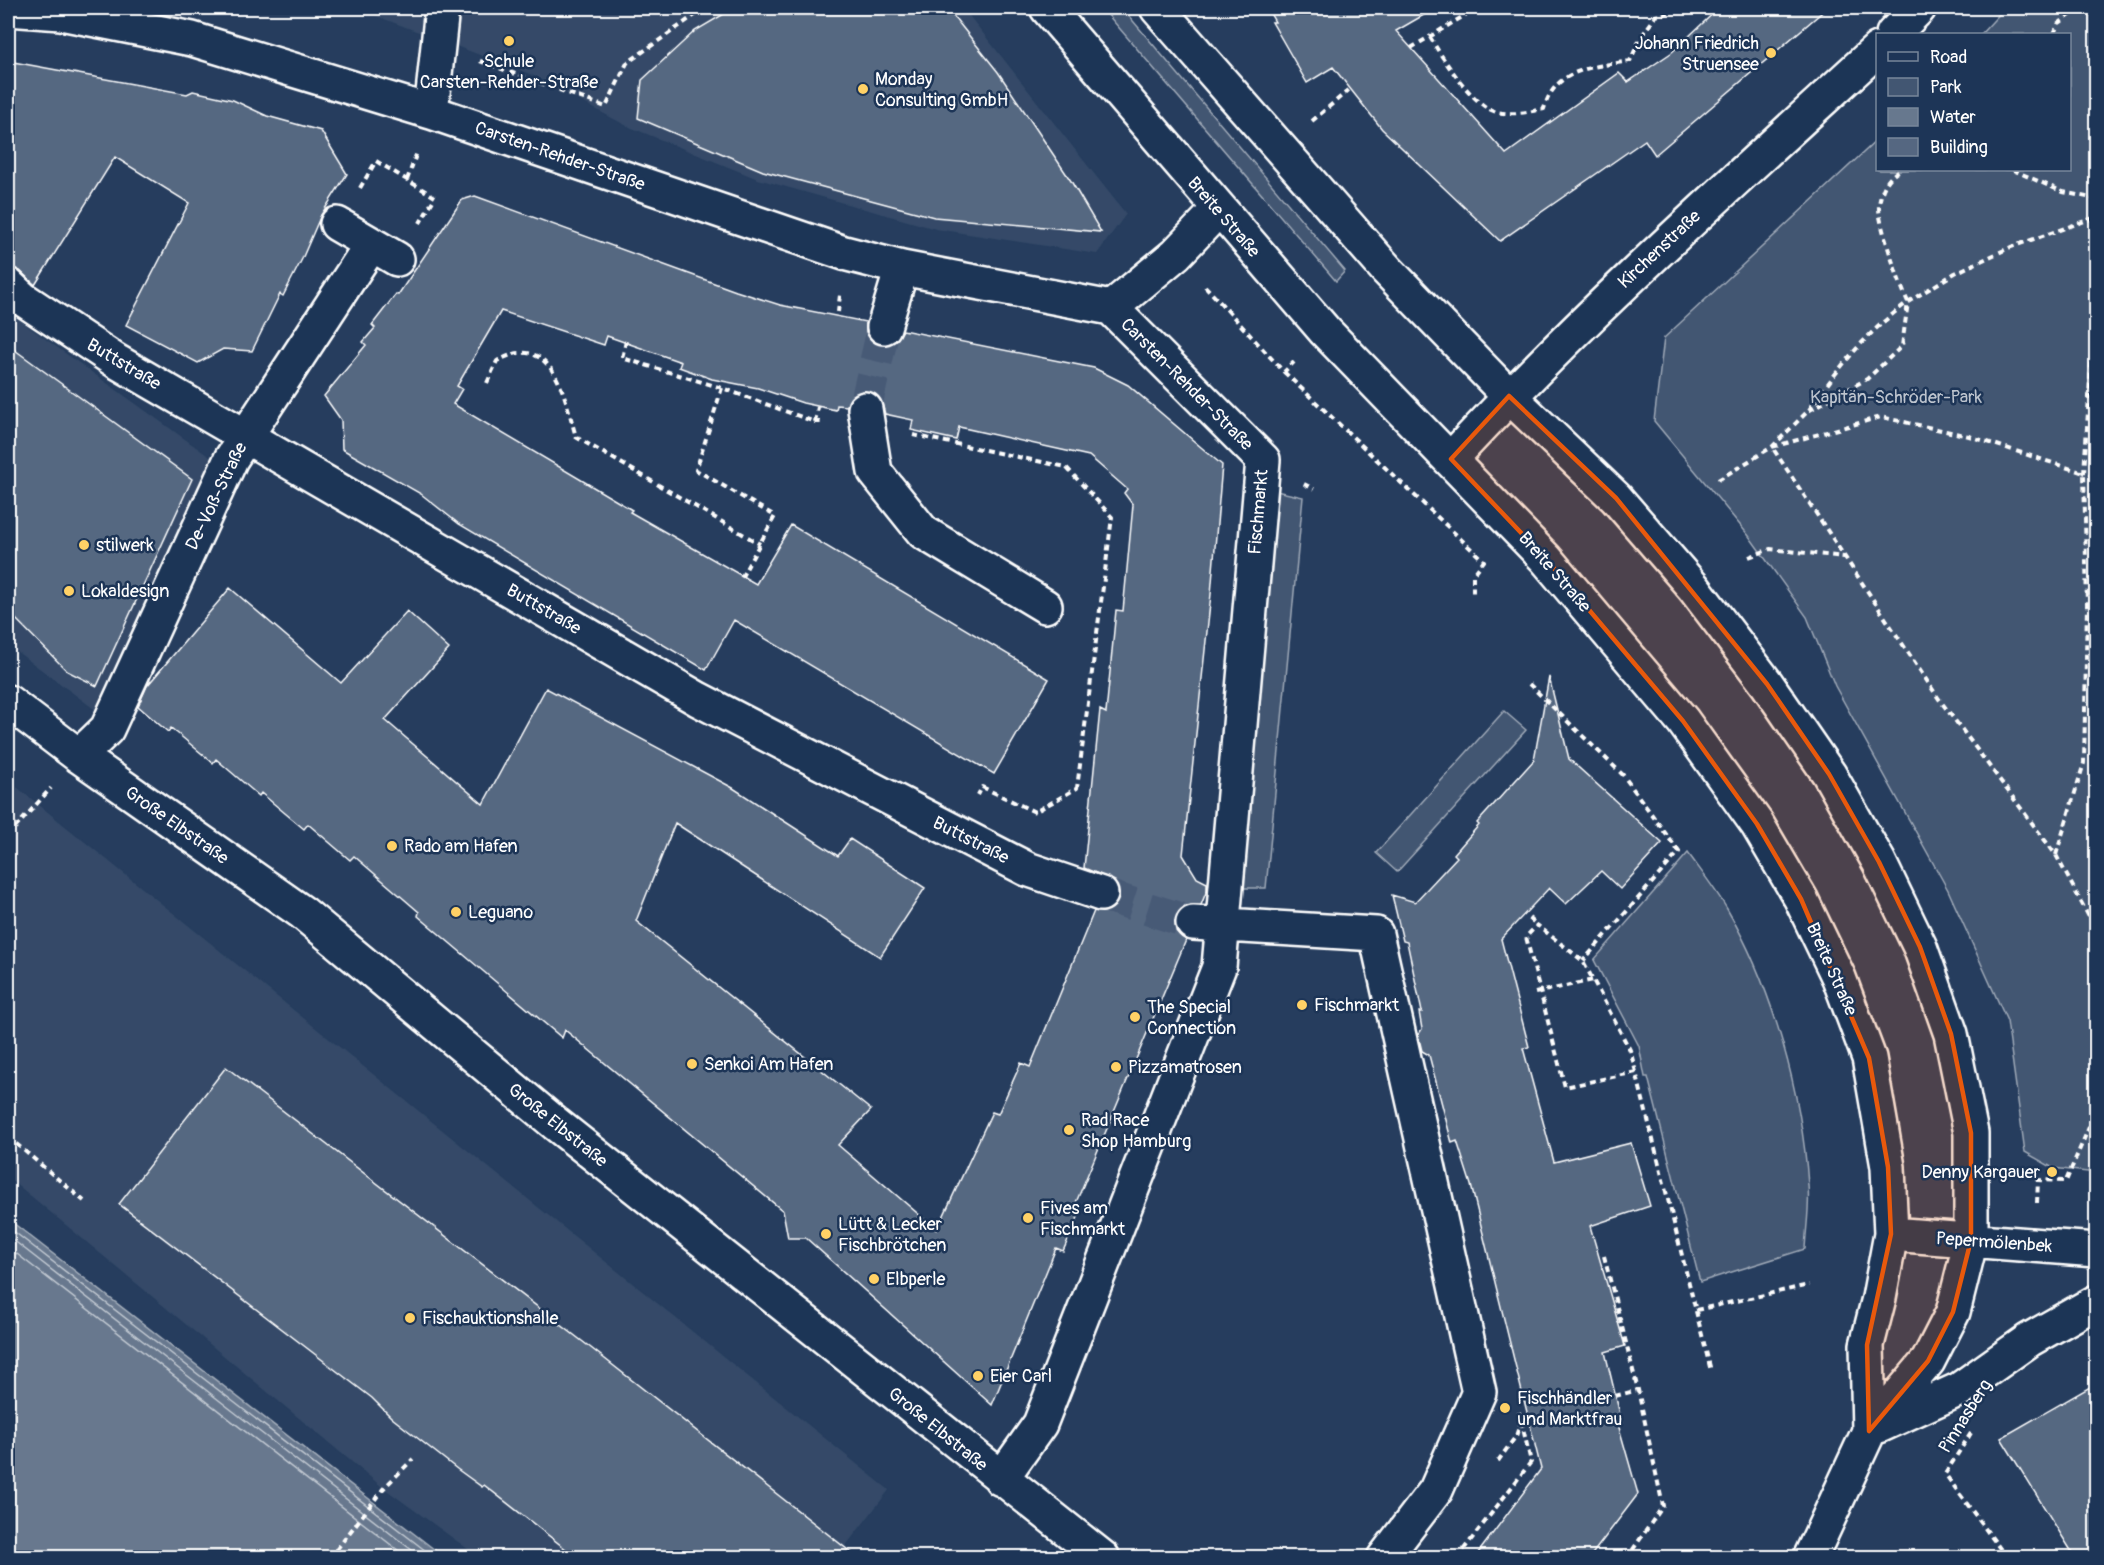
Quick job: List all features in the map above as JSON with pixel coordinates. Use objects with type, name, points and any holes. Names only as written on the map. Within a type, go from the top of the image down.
[{"type":"street","points":[[431,112],[442,8]]},
{"type":"street","name":"Breite Straße","points":[[1047,8],[1218,210],[1325,331],[1546,559],[1683,721],[1757,824],[1801,899],[1839,978],[1869,1059],[1887,1155],[1891,1234],[1867,1345],[1869,1431]]},
{"type":"street","points":[[1157,8],[1388,270],[1509,396],[1616,498],[1694,588],[1767,684],[1829,774],[1879,862],[1920,947],[1951,1034],[1971,1133],[1971,1240],[1953,1312],[1928,1361],[1869,1431],[1810,1557]]},
{"type":"street","points":[[1894,33],[1919,8]]},
{"type":"street","name":"Carsten-Rehder-Straße","points":[[8,9],[61,14],[192,39],[431,112],[844,253],[902,268],[1111,308],[1263,460]]},
{"type":"street","name":"Kirchenstraße","points":[[1451,459],[1509,396],[1630,276],[1876,51]]},
{"type":"street","name":"Carsten-Rehder-Straße","points":[[1111,308],[1176,254],[1218,210]]},
{"type":"street","name":"De-Voß-Straße","points":[[79,756],[107,729],[231,459],[246,435],[384,252],[337,224]]},
{"type":"street","points":[[884,327],[902,268]]},
{"type":"street","name":"Buttstraße","points":[[8,285],[23,299],[116,361],[698,699],[1027,869],[1101,894]]},
{"type":"street","points":[[867,417],[875,472],[923,532],[1045,606]]},
{"type":"street","name":"Fischmarkt","points":[[1001,1479],[1040,1424],[1219,967],[1208,923],[1263,460]]},
{"type":"street","name":"Große Elbstraße","points":[[8,702],[79,756],[303,913],[556,1124],[1001,1479],[1103,1557]]},
{"type":"street","points":[[1208,923],[1376,934],[1479,1392],[1437,1490],[1384,1557]]},
{"type":"street","name":"Pepermölenbek","points":[[1891,1234],[2097,1250]]},
{"type":"street","points":[[1869,1431],[1960,1389],[2029,1340],[2097,1302]]},
{"type":"path","points":[[627,63],[705,8]]},
{"type":"path","points":[[1411,48],[1477,8]]},
{"type":"path","points":[[1430,37],[1445,63],[1489,109],[1527,112],[1544,109],[1549,92],[1563,79],[1579,70],[1630,61],[1641,37],[1656,16],[1686,8]]},
{"type":"path","points":[[2054,33],[2058,24],[2080,8]]},
{"type":"path","points":[[1343,94],[1350,89]]},
{"type":"path","points":[[376,161],[435,197]]},
{"type":"path","points":[[1808,411],[1868,379],[1902,346],[1908,302],[1897,279],[1879,206],[1887,179],[1899,171]]},
{"type":"path","points":[[2015,171],[2063,192],[2097,199]]},
{"type":"path","points":[[1718,480],[1772,447],[1808,411],[1845,358],[1882,322],[1908,302],[1955,273],[1983,260],[2097,217]]},
{"type":"path","points":[[1176,254],[1284,372],[1484,561],[1473,575],[1473,596]]},
{"type":"path","points":[[2056,855],[2084,763],[2087,605],[2084,473],[2097,289]]},
{"type":"path","points":[[627,341],[622,358],[722,388],[814,422],[857,422],[867,417],[1066,467],[1112,517],[1077,788],[1035,812],[982,787]]},
{"type":"path","points":[[487,383],[497,361],[520,352],[537,357],[549,365],[560,386],[576,437],[760,544]]},
{"type":"path","points":[[1284,372],[1295,361]]},
{"type":"path","points":[[722,388],[696,470],[775,516],[741,578]]},
{"type":"path","points":[[814,422],[818,407]]},
{"type":"path","points":[[1772,447],[1881,417],[1969,436],[2097,476]]},
{"type":"path","points":[[1772,447],[1940,699],[2056,855],[2097,930]]},
{"type":"path","points":[[1749,557],[1770,549],[1845,558]]},
{"type":"path","points":[[1529,684],[1623,775],[1679,852],[1583,961]]},
{"type":"path","points":[[8,836],[79,756]]},
{"type":"path","points":[[1529,918],[1583,961],[1630,1050],[1711,1371]]},
{"type":"path","points":[[1537,925],[1526,937],[1565,1087],[1636,1072]]},
{"type":"path","points":[[1535,993],[1593,980]]},
{"type":"path","points":[[2035,1245],[2038,1180],[2066,1181],[2097,1111]]},
{"type":"path","points":[[8,1137],[84,1201]]},
{"type":"path","points":[[1604,1256],[1638,1389],[1663,1506],[1627,1557]]},
{"type":"path","points":[[1696,1310],[1809,1285]]},
{"type":"path","points":[[1615,1396],[1638,1389]]},
{"type":"path","points":[[1456,1557],[1531,1462],[1521,1420],[1516,1436]]},
{"type":"path","name":"Pinnasberg","points":[[1975,1426],[1945,1474],[2007,1557]]},
{"type":"path","points":[[330,1557],[383,1489],[413,1459]]},
{"type":"highlighted area","points":[[1509,396],[1616,498],[1767,684],[1829,774],[1879,862],[1920,947],[1951,1034],[1971,1133],[1971,1240],[1953,1312],[1928,1361],[1869,1431],[1867,1345],[1891,1234],[1888,1167],[1869,1058],[1801,899],[1757,824],[1683,721],[1546,559],[1451,459]]},
{"type":"shaded area","points":[[355,8],[963,8],[1126,214],[1097,254],[936,229],[758,179],[627,126],[530,74]]},
{"type":"shaded area","name":"stilwerk","points":[[8,309],[26,325],[214,460],[101,714],[8,645]]},
{"type":"shaded area","points":[[8,780],[889,1490],[837,1557],[479,1557],[381,1486],[8,1177]]},
{"type":"green space","points":[[1102,8],[1122,8],[1345,271],[1336,281]]},
{"type":"green space","name":"Kapitän-Schröder-Park","points":[[2005,8],[2096,8],[2096,1173],[2053,1168],[2025,1152],[2007,1021],[1948,890],[1835,686],[1807,617],[1749,536],[1654,421],[1664,338],[1876,141],[1876,171],[2071,171],[2071,33],[1982,33]]},
{"type":"green space","points":[[1276,491],[1303,497],[1266,888],[1237,888]]},
{"type":"green space","points":[[1504,711],[1526,730],[1397,872],[1376,853]]},
{"type":"green space","points":[[1688,853],[1727,909],[1758,973],[1771,1007],[1792,1079],[1805,1150],[1808,1193],[1805,1249],[1700,1282],[1648,1077],[1645,1077],[1639,1046],[1594,960]]},
{"type":"water","points":[[8,1219],[444,1557],[8,1557]]},
{"type":"building","points":[[734,8],[947,8],[998,72],[1071,181],[1101,232],[934,217],[763,171],[638,118],[642,80],[695,31]]},
{"type":"building","points":[[1267,8],[1436,8],[1396,31],[1506,154],[1619,73],[1628,82],[1671,53],[1719,8],[1827,8],[1655,155],[1645,140],[1500,241],[1382,129],[1333,67],[1307,83],[1272,22],[1275,22]]},
{"type":"building","points":[[8,61],[187,94],[193,91],[233,100],[267,116],[321,131],[347,174],[321,215],[302,259],[283,296],[280,294],[252,351],[223,349],[198,363],[126,325],[189,203],[115,157],[35,285],[20,271],[8,267]]},
{"type":"building","points":[[475,196],[736,291],[780,305],[866,322],[866,332],[870,339],[879,345],[888,345],[896,341],[903,330],[1094,368],[1128,385],[1222,465],[1211,594],[1183,855],[1197,878],[1207,883],[1207,890],[1201,905],[1185,906],[1177,913],[1174,922],[1176,931],[1186,940],[1072,1212],[1079,1215],[1063,1251],[1056,1248],[992,1405],[806,1238],[788,1238],[783,1211],[565,1030],[562,1038],[418,916],[419,912],[354,856],[350,860],[308,824],[304,829],[261,793],[259,796],[216,759],[213,763],[171,728],[168,732],[138,706],[147,686],[230,588],[341,683],[407,611],[449,649],[385,720],[483,804],[546,688],[733,788],[838,856],[850,839],[925,888],[880,957],[675,823],[636,921],[871,1110],[838,1145],[937,1230],[992,1112],[998,1114],[1021,1063],[1030,1067],[1094,911],[1105,912],[1114,908],[1119,899],[1119,890],[1115,881],[1084,868],[1100,710],[1106,713],[1116,610],[1123,611],[1133,505],[1124,493],[1127,489],[1089,456],[959,427],[956,440],[911,430],[913,420],[885,414],[880,398],[871,391],[854,394],[847,406],[837,405],[836,410],[803,403],[758,388],[712,379],[679,367],[681,362],[607,336],[604,345],[501,311],[457,386],[462,389],[453,404],[632,510],[630,512],[756,584],[791,525],[1049,679],[994,774],[734,620],[706,670],[459,524],[421,494],[342,449],[341,420],[324,396],[366,345],[363,342],[375,328],[372,325],[396,294],[398,295],[462,200]]},
{"type":"building","name":"stilwerk","points":[[8,345],[192,479],[97,686],[67,671],[8,611]]},
{"type":"building","points":[[1549,677],[1569,759],[1662,843],[1620,889],[1601,871],[1566,904],[1549,888],[1501,939],[1529,1047],[1523,1048],[1554,1162],[1631,1143],[1650,1206],[1590,1226],[1625,1346],[1605,1352],[1622,1423],[1618,1424],[1638,1494],[1590,1557],[1475,1557],[1541,1469],[1471,1185],[1457,1141],[1452,1143],[1429,1055],[1422,1051],[1418,1035],[1422,1029],[1419,1012],[1422,1012],[1407,942],[1403,941],[1392,895],[1415,902],[1457,857],[1454,854],[1479,825],[1477,823],[1534,760]]},
{"type":"building","name":"Fischauktionshalle","points":[[226,1067],[591,1348],[857,1557],[576,1557],[484,1485],[482,1487],[457,1469],[392,1418],[372,1398],[119,1204]]},
{"type":"building","points":[[2097,1383],[2097,1557],[2075,1557],[2001,1438]]},
{"type":"tunnel","points":[[865,409],[884,327]]},
{"type":"tunnel","points":[[1101,894],[1193,923]]},
{"type":"place","name":"Schule Carsten-Rehder-Straße","points":[[509,41]]},
{"type":"place","name":"Johann Friedrich Struensee","points":[[1771,53]]},
{"type":"place","name":"Monday Consulting GmbH","points":[[863,89]]},
{"type":"place","name":"stilwerk","points":[[84,545]]},
{"type":"place","name":"Lokaldesign","points":[[69,591]]},
{"type":"place","name":"Rado am Hafen","points":[[392,846]]},
{"type":"place","name":"Leguano","points":[[456,912]]},
{"type":"place","name":"Fischmarkt","points":[[1302,1005]]},
{"type":"place","name":"The Special Connection","points":[[1135,1017]]},
{"type":"place","name":"Senkoi Am Hafen","points":[[692,1064]]},
{"type":"place","name":"Pizzamatrosen","points":[[1116,1067]]},
{"type":"place","name":"Rad Race Shop Hamburg","points":[[1069,1130]]},
{"type":"place","name":"Denny Kargauer","points":[[2052,1172]]},
{"type":"place","name":"Fives am Fischmarkt","points":[[1028,1218]]},
{"type":"place","name":"Lütt & Lecker Fischbrötchen","points":[[826,1234]]},
{"type":"place","name":"Elbperle","points":[[874,1279]]},
{"type":"place","name":"Fischauktionshalle","points":[[410,1318]]},
{"type":"place","name":"Eier Carl","points":[[978,1376]]},
{"type":"place","name":"Fischhändler und Marktfrau","points":[[1505,1408]]}]
